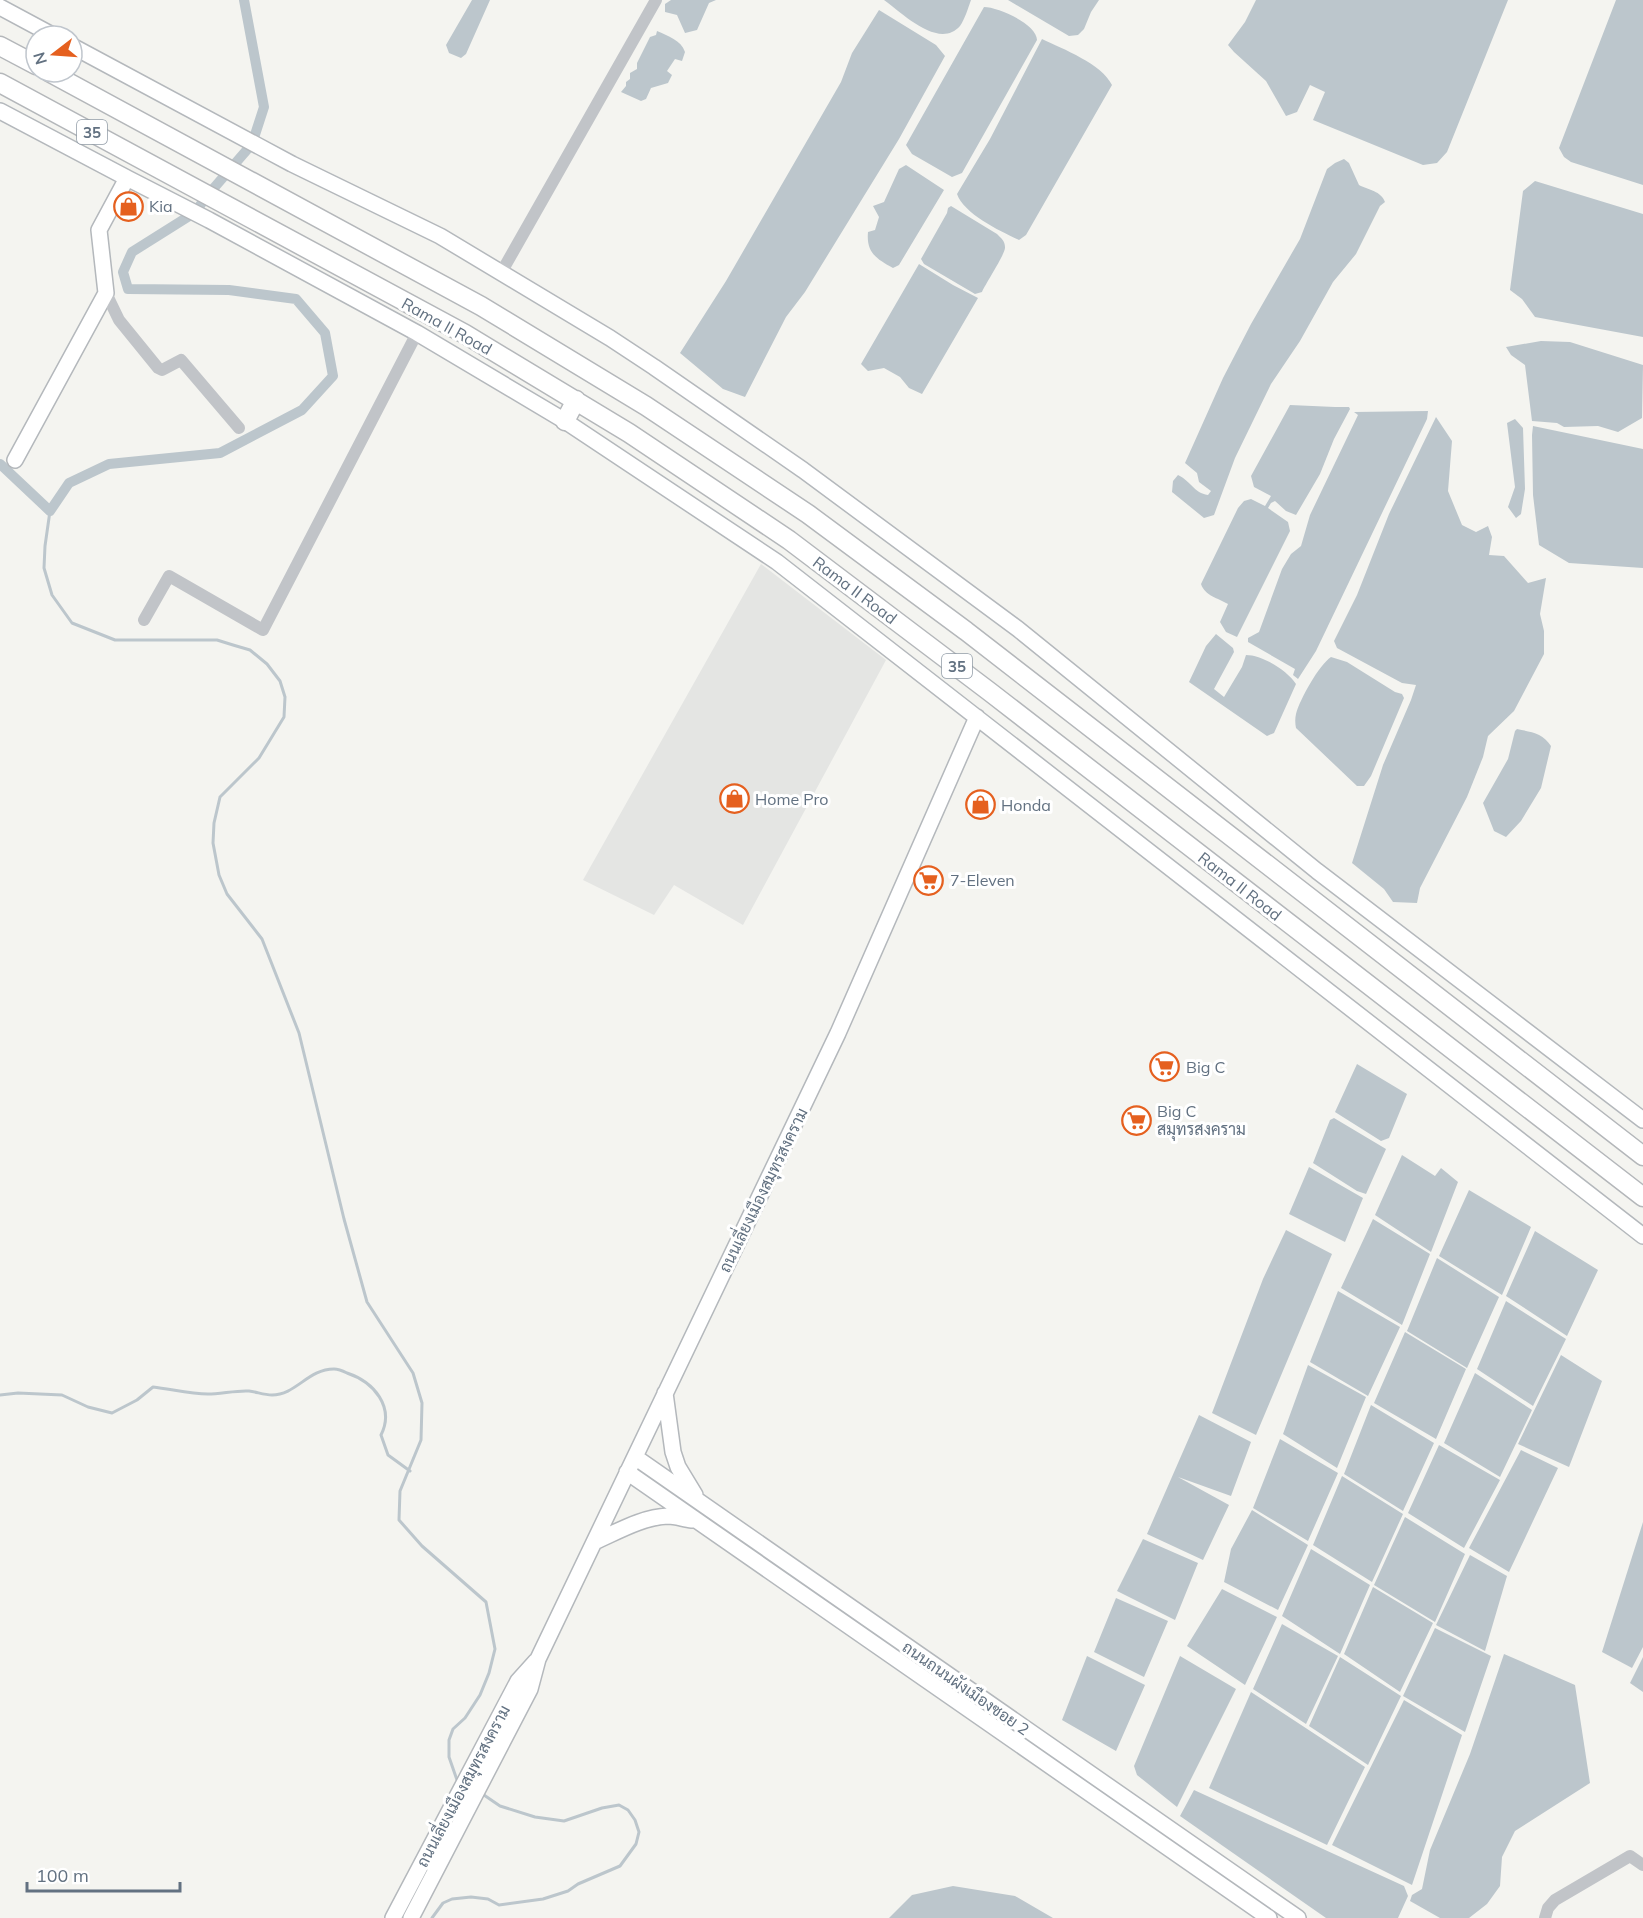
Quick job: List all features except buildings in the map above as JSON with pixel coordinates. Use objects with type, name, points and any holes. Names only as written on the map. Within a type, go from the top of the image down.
[{"type":"highway","points":[[0,46],[24,59]]},
{"type":"highway","name":"Rama II Road","points":[[0,82],[465,334],[576,400],[789,540],[990,692],[1643,1197]]},
{"type":"highway","name":"Rama II Road","points":[[71,84],[250,179],[501,318],[646,406],[808,514],[966,631],[1643,1156]]},
{"type":"highway","points":[[565,421],[576,400]]},
{"type":"main road","points":[[0,7],[32,24]]},
{"type":"main road","points":[[84,52],[272,153],[440,236],[610,338],[663,373],[803,470],[990,609],[1317,871],[1643,1120]]},
{"type":"main road","name":"Rama II Road","points":[[0,111],[209,220],[417,333],[565,421],[777,562],[1643,1236]]},
{"type":"main road","points":[[15,460],[106,293],[99,230],[127,178]]},
{"type":"main road","name":"ถนนเลี่ยงเมืองสมุทรสงคราม","points":[[411,1918],[479,1769],[530,1689],[538,1659],[841,1026],[977,717]]},
{"type":"main road","points":[[665,1394],[673,1452],[678,1467],[703,1504]]},
{"type":"main road","name":"ถนนถนนผังเมืองซอย 2","points":[[635,1457],[1298,1918]]},
{"type":"main road","name":"ถนนถนนผังเมืองซอย 2","points":[[627,1472],[1269,1918]]},
{"type":"main road","points":[[594,1542],[636,1523],[654,1518],[668,1516],[698,1521]]},
{"type":"main road","points":[[727,1541],[736,1528]]},
{"type":"main road","name":"ถนนเลี่ยงเมืองสมุทรสงคราม","points":[[393,1918],[461,1805]]},
{"type":"street","points":[[501,273],[656,0]]},
{"type":"street","points":[[106,293],[119,320],[158,368],[162,370],[181,360],[240,428]]},
{"type":"street","points":[[144,620],[169,576],[263,630],[417,333]]},
{"type":"street","points":[[1545,1918],[1548,1908],[1555,1900],[1630,1856],[1643,1865]]},
{"type":"shaded area","points":[[472,0],[490,0],[466,54],[461,58],[449,53],[446,45]]},
{"type":"shaded area","points":[[671,0],[716,0],[709,3],[697,30],[685,33],[677,15],[665,12],[665,4]]},
{"type":"shaded area","points":[[884,0],[971,0],[960,26],[951,32],[942,34],[921,27]]},
{"type":"shaded area","points":[[1008,0],[1099,0],[1084,29],[1078,35],[1069,36]]},
{"type":"shaded area","points":[[1256,0],[1508,0],[1447,152],[1437,163],[1423,165],[1313,120],[1325,92],[1310,85],[1297,112],[1286,116],[1266,81],[1228,45],[1245,22]]},
{"type":"shaded area","points":[[1616,0],[1643,0],[1643,185],[1571,162],[1564,157],[1559,148]]},
{"type":"shaded area","points":[[984,7],[1007,13],[1016,18],[1031,28],[1037,40],[962,173],[952,177],[912,154],[906,145]]},
{"type":"shaded area","points":[[879,10],[936,45],[945,56],[899,139],[805,292],[786,317],[745,397],[723,389],[680,353],[726,281],[841,82],[852,53]]},
{"type":"shaded area","points":[[657,31],[677,41],[685,52],[682,61],[675,59],[667,71],[672,75],[668,83],[651,88],[646,99],[641,101],[621,92],[630,79],[630,73],[637,69],[637,63],[650,37],[656,35]]},
{"type":"shaded area","points":[[1042,39],[1091,64],[1107,77],[1112,85],[1026,235],[1019,240],[975,215],[957,194],[990,139]]},
{"type":"shaded area","points":[[1344,159],[1349,163],[1359,185],[1378,193],[1385,202],[1380,206],[1356,254],[1333,282],[1300,341],[1271,384],[1235,458],[1214,515],[1204,518],[1172,492],[1173,481],[1178,475],[1203,494],[1208,495],[1211,491],[1199,482],[1197,473],[1185,463],[1223,378],[1300,239],[1327,169]]},
{"type":"shaded area","points":[[906,165],[944,190],[899,265],[893,268],[882,262],[871,250],[868,232],[875,230],[879,217],[873,206],[884,202],[899,169]]},
{"type":"shaded area","points":[[1535,181],[1643,214],[1643,337],[1535,317],[1522,299],[1510,290],[1523,191]]},
{"type":"shaded area","points":[[951,206],[997,234],[1004,243],[1002,255],[982,292],[975,294],[924,264],[921,259]]},
{"type":"shaded area","points":[[919,264],[978,298],[922,394],[909,388],[900,377],[884,368],[868,371],[861,364]]},
{"type":"shaded area","points":[[1541,341],[1570,342],[1643,365],[1642,418],[1618,432],[1598,426],[1564,427],[1557,423],[1532,421],[1525,365],[1511,355],[1506,347]]},
{"type":"shaded area","points":[[1290,405],[1349,407],[1350,409],[1334,439],[1320,474],[1296,515],[1286,511],[1275,501],[1268,508],[1288,522],[1290,531],[1237,637],[1226,632],[1220,622],[1228,604],[1209,594],[1201,584],[1238,508],[1244,501],[1251,499],[1265,506],[1271,496],[1254,487],[1251,476]]},
{"type":"shaded area","points":[[1428,411],[1427,419],[1316,651],[1298,679],[1293,675],[1295,669],[1248,642],[1248,638],[1259,632],[1282,569],[1291,554],[1301,546],[1310,515],[1358,415],[1354,412]]},
{"type":"shaded area","points":[[1436,417],[1452,441],[1448,491],[1462,525],[1476,532],[1488,526],[1492,537],[1489,555],[1504,556],[1528,583],[1546,578],[1540,614],[1544,631],[1544,654],[1514,711],[1488,736],[1483,757],[1467,797],[1420,888],[1417,903],[1393,902],[1384,889],[1352,863],[1383,765],[1416,685],[1402,683],[1337,648],[1334,641],[1357,595],[1389,514]]},
{"type":"shaded area","points":[[1515,419],[1523,428],[1525,489],[1521,514],[1516,518],[1508,507],[1515,487],[1507,423]]},
{"type":"shaded area","points":[[1533,426],[1643,449],[1643,568],[1569,563],[1539,545],[1533,495]]},
{"type":"shaded area","points":[[761,564],[886,660],[743,925],[674,885],[654,915],[583,880]]},
{"type":"shaded area","points":[[1216,634],[1233,648],[1234,652],[1214,689],[1224,697],[1242,667],[1246,655],[1274,664],[1296,684],[1274,733],[1267,736],[1189,682],[1206,646]]},
{"type":"shaded area","points":[[1331,657],[1347,662],[1402,694],[1404,698],[1371,776],[1364,786],[1357,786],[1296,728],[1296,716],[1301,700],[1310,683]]},
{"type":"shaded area","points":[[1517,729],[1540,736],[1551,746],[1541,788],[1521,821],[1506,837],[1494,831],[1483,803],[1508,759]]},
{"type":"shaded area","points":[[1357,1064],[1407,1094],[1389,1138],[1381,1141],[1335,1112]]},
{"type":"shaded area","points":[[1334,1118],[1386,1149],[1366,1194],[1357,1191],[1313,1163],[1330,1120]]},
{"type":"shaded area","points":[[1402,1155],[1435,1176],[1441,1168],[1458,1182],[1431,1252],[1375,1215]]},
{"type":"shaded area","points":[[1309,1167],[1363,1198],[1345,1242],[1289,1214]]},
{"type":"shaded area","points":[[1469,1190],[1531,1227],[1502,1295],[1439,1256]]},
{"type":"shaded area","points":[[1373,1219],[1430,1254],[1402,1325],[1341,1288]]},
{"type":"shaded area","points":[[1286,1230],[1332,1254],[1256,1435],[1212,1413],[1263,1279]]},
{"type":"shaded area","points":[[1535,1231],[1598,1270],[1567,1336],[1506,1296]]},
{"type":"shaded area","points":[[1437,1258],[1499,1297],[1467,1368],[1407,1331]]},
{"type":"shaded area","points":[[1338,1291],[1400,1327],[1368,1396],[1310,1362]]},
{"type":"shaded area","points":[[1506,1301],[1566,1339],[1533,1406],[1477,1369]]},
{"type":"shaded area","points":[[1405,1332],[1466,1369],[1436,1439],[1374,1403]]},
{"type":"shaded area","points":[[1561,1355],[1602,1381],[1569,1467],[1518,1444]]},
{"type":"shaded area","points":[[1308,1365],[1366,1397],[1337,1468],[1283,1434]]},
{"type":"shaded area","points":[[1475,1373],[1532,1410],[1500,1477],[1444,1443]]},
{"type":"shaded area","points":[[1371,1405],[1434,1443],[1403,1511],[1344,1474]]},
{"type":"shaded area","points":[[1199,1415],[1251,1442],[1231,1496],[1178,1477],[1229,1505],[1203,1560],[1147,1534]]},
{"type":"shaded area","points":[[1280,1439],[1338,1473],[1308,1541],[1253,1508]]},
{"type":"shaded area","points":[[1439,1445],[1500,1480],[1464,1548],[1408,1513]]},
{"type":"shaded area","points":[[1521,1450],[1558,1468],[1509,1572],[1469,1548]]},
{"type":"shaded area","points":[[1342,1476],[1403,1514],[1372,1582],[1313,1545]]},
{"type":"shaded area","points":[[1252,1510],[1308,1545],[1278,1610],[1224,1582],[1231,1549]]},
{"type":"shaded area","points":[[1405,1517],[1465,1554],[1435,1622],[1374,1585]]},
{"type":"shaded area","points":[[1643,1522],[1643,1647],[1632,1668],[1602,1652]]},
{"type":"shaded area","points":[[1143,1539],[1198,1563],[1175,1620],[1117,1591]]},
{"type":"shaded area","points":[[1311,1549],[1370,1585],[1340,1654],[1282,1616]]},
{"type":"shaded area","points":[[1470,1555],[1507,1576],[1485,1651],[1436,1625]]},
{"type":"shaded area","points":[[1373,1587],[1433,1623],[1400,1692],[1344,1654]]},
{"type":"shaded area","points":[[1222,1589],[1277,1617],[1245,1685],[1187,1646]]},
{"type":"shaded area","points":[[1116,1598],[1168,1621],[1144,1677],[1094,1652]]},
{"type":"shaded area","points":[[1282,1624],[1338,1656],[1306,1724],[1253,1689]]},
{"type":"shaded area","points":[[1435,1628],[1491,1656],[1465,1732],[1403,1696]]},
{"type":"shaded area","points":[[1504,1654],[1575,1685],[1590,1783],[1515,1831],[1502,1857],[1500,1886],[1487,1904],[1469,1918],[1440,1918],[1410,1901],[1412,1895],[1422,1889],[1430,1850],[1470,1754]]},
{"type":"shaded area","points":[[1087,1656],[1145,1685],[1116,1751],[1062,1720]]},
{"type":"shaded area","points":[[1180,1656],[1236,1689],[1177,1807],[1137,1775],[1134,1766]]},
{"type":"shaded area","points":[[1340,1657],[1401,1696],[1368,1765],[1309,1726]]},
{"type":"shaded area","points":[[1643,1657],[1643,1692],[1630,1683]]},
{"type":"shaded area","points":[[1251,1692],[1365,1767],[1327,1845],[1209,1788]]},
{"type":"shaded area","points":[[1404,1700],[1462,1735],[1412,1885],[1332,1845]]},
{"type":"shaded area","points":[[1194,1790],[1404,1886],[1408,1896],[1398,1918],[1326,1918],[1180,1816]]},
{"type":"shaded area","points":[[953,1886],[1015,1896],[1053,1918],[889,1918],[912,1895]]},
{"type":"waterway","points":[[213,189],[252,144],[264,107],[244,0]]},
{"type":"waterway","points":[[0,464],[50,511],[69,483],[109,464],[220,453],[302,410],[333,376],[325,333],[296,299],[229,290],[128,289],[123,272],[132,252],[194,213],[205,199]]},
{"type":"waterway","points":[[50,511],[44,568],[52,595],[72,623],[115,640],[217,640],[250,650],[267,664],[280,681],[285,697],[284,717],[259,758],[220,797],[214,823],[213,843],[219,875],[227,894],[262,939],[299,1033],[344,1219],[367,1302],[413,1373],[422,1403],[421,1440],[400,1491],[399,1520],[422,1546],[486,1602],[495,1649],[489,1673],[480,1695],[465,1718],[453,1729],[449,1740],[449,1757],[459,1781]]},
{"type":"waterway","points":[[0,1395],[18,1393],[62,1395],[88,1407],[112,1413],[137,1400],[153,1387],[201,1394],[249,1391],[272,1395],[288,1391],[317,1373],[337,1369],[357,1377],[373,1389],[379,1397],[384,1405],[385,1415],[385,1425],[381,1435],[388,1455],[410,1471]]},
{"type":"waterway","points":[[432,1918],[443,1903],[452,1899],[471,1897],[488,1899],[499,1905],[543,1899],[568,1891],[578,1884],[620,1866],[636,1844],[639,1832],[635,1820],[628,1810],[619,1805],[602,1808],[564,1821],[535,1817],[500,1806],[481,1793]]},
{"type":"place","name":"Kia","points":[[128,206]]},
{"type":"place","name":"Home Pro","points":[[734,799]]},
{"type":"place","name":"Honda","points":[[980,805]]},
{"type":"place","name":"7-Eleven","points":[[929,880]]},
{"type":"place","name":"Big C","points":[[1165,1067]]},
{"type":"place","name":"Big C สมุทรสงคราม","points":[[1136,1120]]}]
